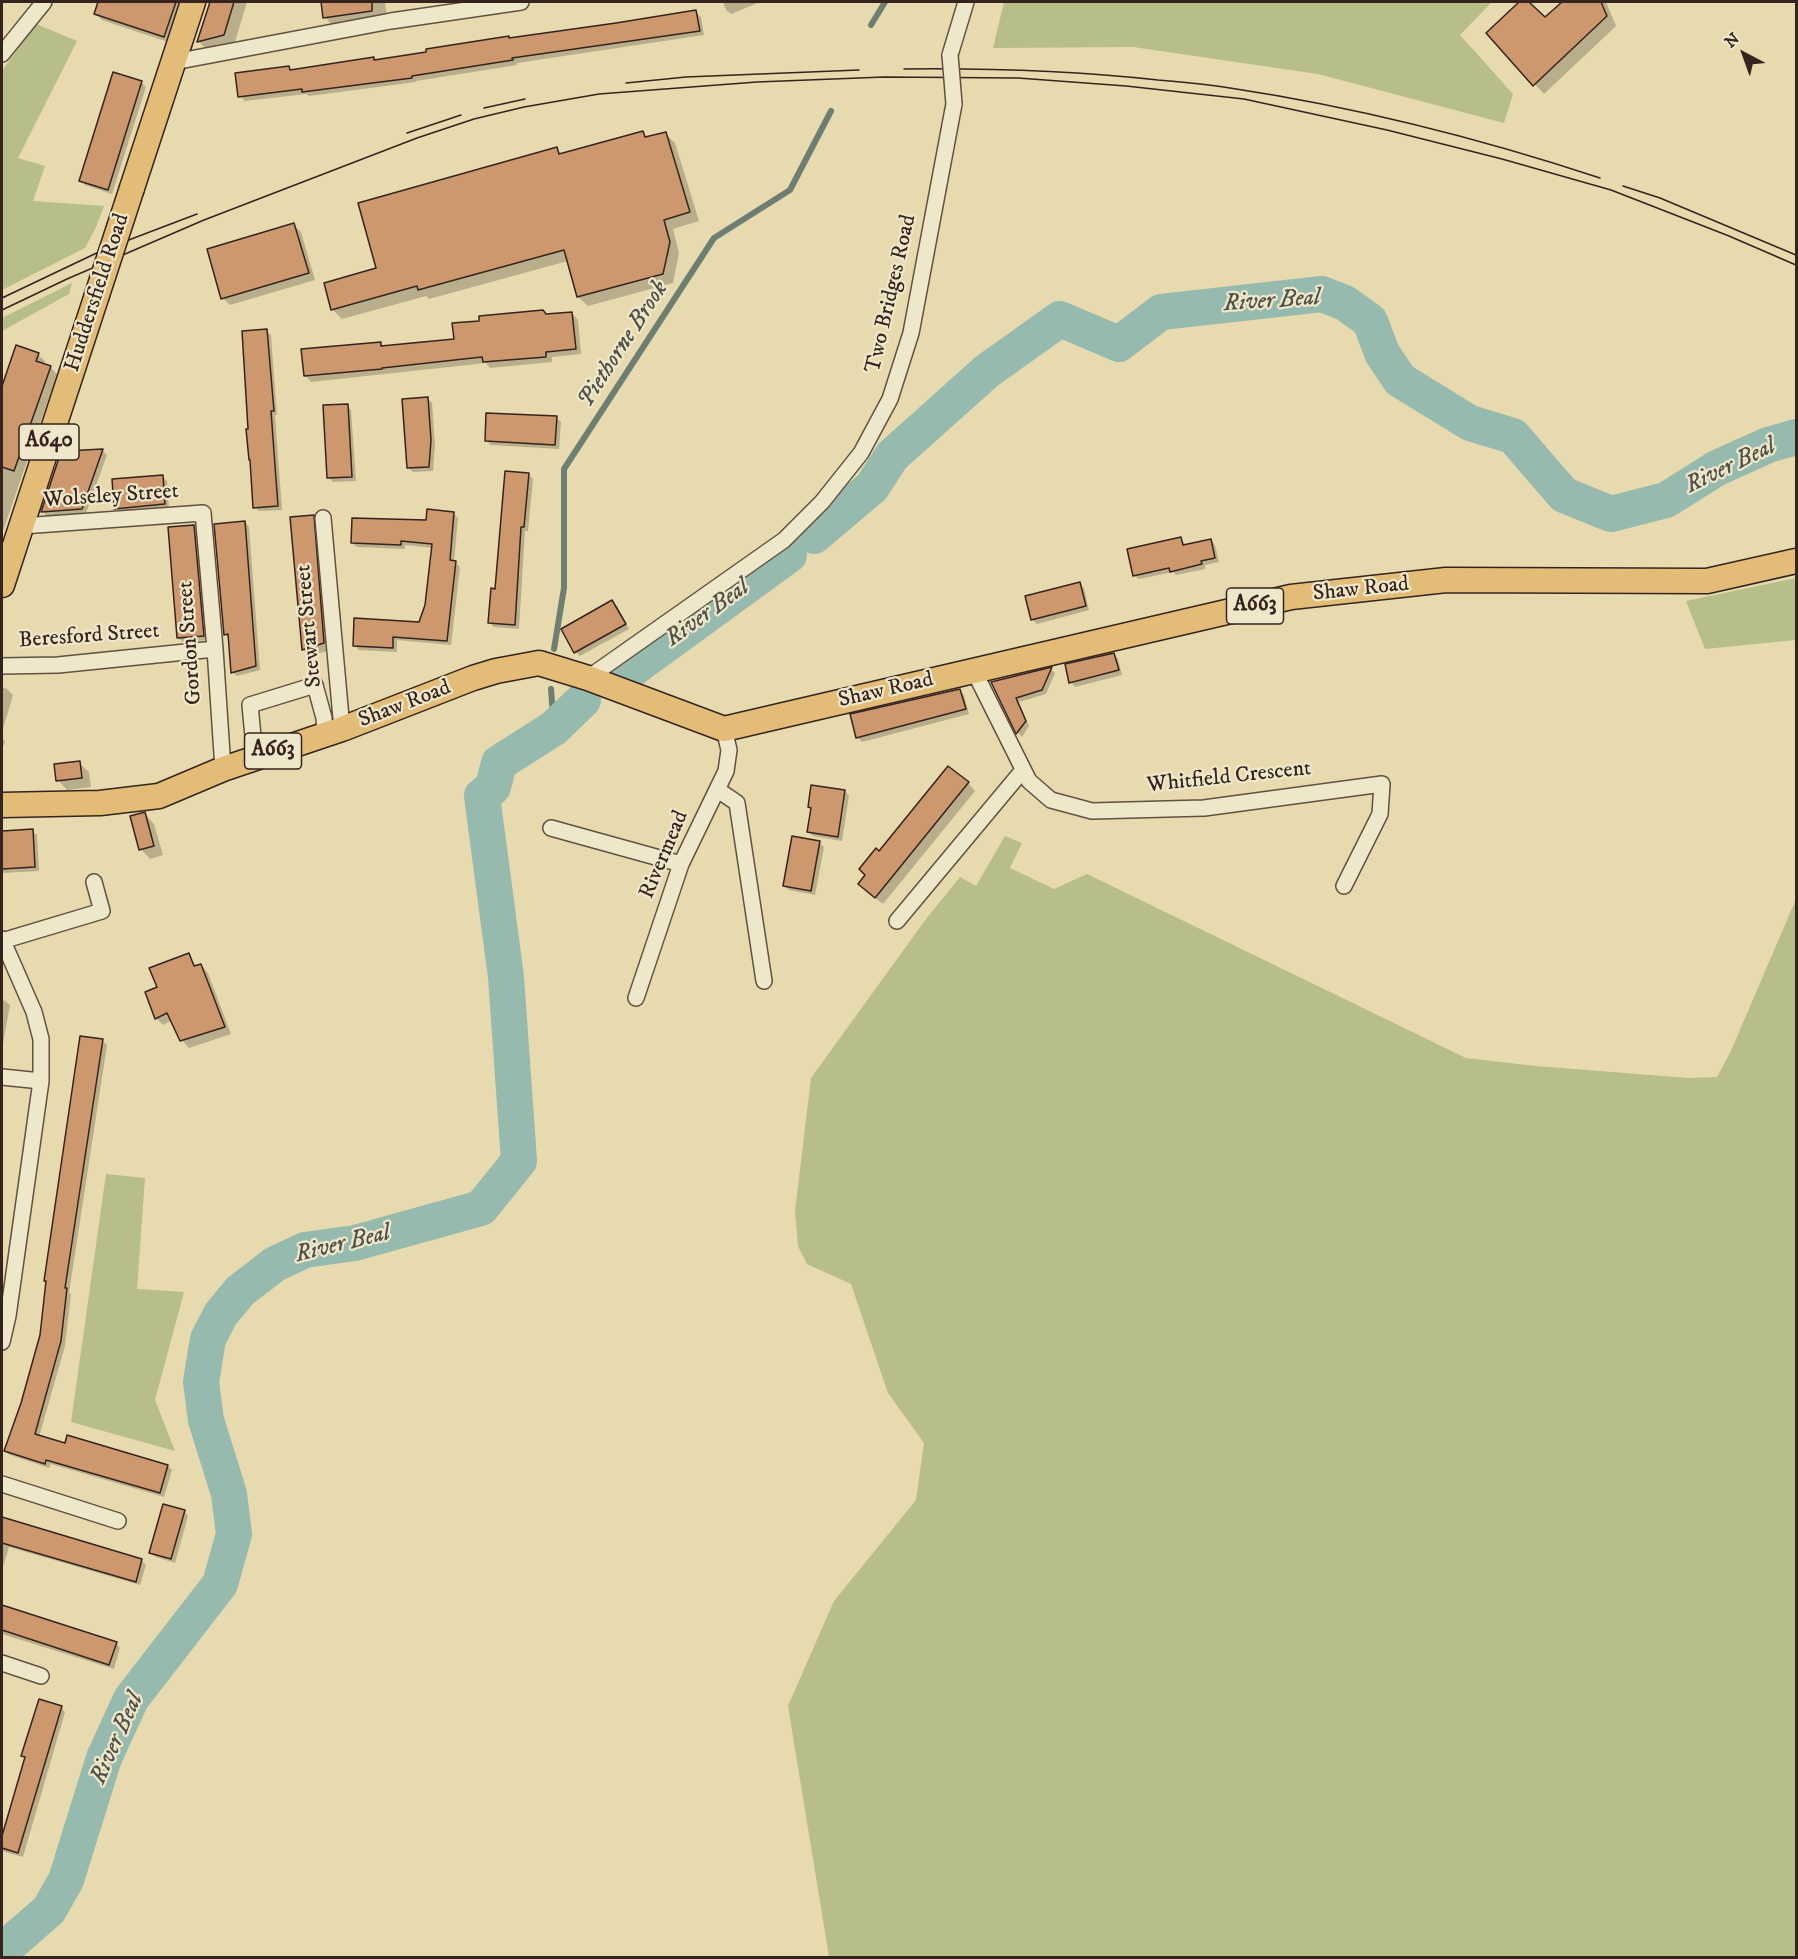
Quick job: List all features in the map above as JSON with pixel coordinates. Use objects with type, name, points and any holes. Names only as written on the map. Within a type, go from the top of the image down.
[{"type":"main road","name":"Huddersfield Road","points":[[2,585],[8,551],[22,526],[193,2]]},
{"type":"main road","name":"Shaw Road","points":[[2,805],[100,803],[159,796],[255,757],[333,732],[496,671],[539,663],[588,678],[724,729],[1291,597],[1446,580],[1707,581],[1797,561]]},
{"type":"street","points":[[2,54],[44,2]]},
{"type":"street","points":[[174,62],[391,21],[521,2]]},
{"type":"street","name":"Two Bridges Road","points":[[588,678],[784,540],[822,502],[861,453],[890,399],[911,333],[954,104],[950,55],[966,2]]},
{"type":"street","name":"Wolseley Street","points":[[22,526],[203,513]]},
{"type":"street","name":"Gordon Street","points":[[203,513],[223,769]]},
{"type":"street","name":"Stewart Street","points":[[323,518],[333,732]]},
{"type":"street","name":"Beresford Street","points":[[2,666],[58,665],[215,650]]},
{"type":"street","name":"Whitfield Crescent","points":[[974,671],[1029,781],[1051,800],[1092,811],[1204,808],[1382,784],[1380,814],[1344,886]]},
{"type":"street","points":[[255,757],[250,705],[261,701],[315,685],[324,718],[333,732]]},
{"type":"street","name":"Rivermead","points":[[636,998],[681,864],[726,771],[729,750],[724,729]]},
{"type":"street","points":[[897,921],[1023,770]]},
{"type":"street","points":[[718,790],[737,803],[764,981]]},
{"type":"street","points":[[551,828],[681,864]]},
{"type":"street","points":[[2,1342],[41,1081],[41,1039],[34,1012],[2,940],[102,911],[94,882]]},
{"type":"street","points":[[2,1077],[41,1081]]},
{"type":"street","points":[[2,1484],[117,1521]]},
{"type":"street","points":[[2,1663],[41,1676]]},
{"type":"green space","points":[[1004,2],[1492,2],[1460,35],[1513,94],[1504,123],[1318,74],[1133,47],[993,48]]},
{"type":"green space","points":[[36,24],[77,41],[18,158],[45,166],[33,201],[104,206],[85,248],[2,290],[2,71]]},
{"type":"green space","points":[[72,283],[69,294],[2,331],[2,318]]},
{"type":"green space","points":[[1796,578],[1796,640],[1705,649],[1686,601]]},
{"type":"green space","points":[[1005,836],[1022,843],[1010,868],[1054,889],[1087,874],[1466,1058],[1536,1066],[1688,1078],[1717,1077],[1730,1053],[1796,899],[1796,1957],[829,1957],[788,1706],[834,1601],[916,1500],[924,1443],[888,1393],[851,1284],[807,1264],[798,1246],[795,1211],[811,1078],[926,919],[960,877],[976,886]]},
{"type":"green space","points":[[106,1174],[145,1178],[137,1289],[184,1292],[155,1400],[175,1451],[71,1422]]},
{"type":"building","points":[[98,2],[176,2],[164,37],[94,14]]},
{"type":"building","points":[[210,2],[234,2],[224,35],[197,42]]},
{"type":"building","points":[[321,2],[372,2],[372,11],[323,18]]},
{"type":"building","points":[[1519,2],[1529,2],[1545,17],[1562,2],[1601,2],[1607,16],[1533,86],[1486,33]]},
{"type":"building","points":[[696,10],[700,31],[512,58],[513,60],[412,76],[412,78],[302,92],[302,89],[238,97],[235,73],[289,66],[290,70],[374,57],[374,60],[509,36],[509,38]]},
{"type":"building","points":[[113,72],[142,81],[108,190],[79,181]]},
{"type":"building","points":[[643,131],[645,137],[666,132],[690,212],[664,220],[670,242],[663,274],[577,297],[564,250],[418,290],[417,286],[331,310],[324,283],[376,268],[358,203],[557,147],[559,154]]},
{"type":"building","points":[[294,223],[309,273],[221,299],[207,249]]},
{"type":"building","points":[[543,310],[546,314],[572,312],[576,349],[546,352],[546,357],[483,362],[482,357],[304,376],[301,349],[381,342],[381,346],[454,339],[452,323],[479,321],[479,316]]},
{"type":"building","points":[[267,329],[274,411],[271,411],[278,506],[253,508],[246,429],[248,429],[242,331]]},
{"type":"building","points":[[16,345],[39,353],[36,361],[51,366],[14,471],[2,467],[2,386]]},
{"type":"building","points":[[428,397],[431,440],[429,467],[407,468],[402,399]]},
{"type":"building","points":[[348,404],[352,477],[327,478],[323,405]]},
{"type":"building","points":[[486,413],[557,416],[555,445],[485,441]]},
{"type":"building","points":[[103,449],[82,509],[41,512],[60,455],[65,451]]},
{"type":"building","points":[[505,471],[529,473],[524,527],[521,527],[515,625],[488,623],[491,588],[495,589]]},
{"type":"building","points":[[163,475],[165,504],[114,509],[112,479]]},
{"type":"building","points":[[427,509],[454,512],[450,560],[456,561],[447,641],[393,637],[393,648],[353,646],[354,618],[419,622],[425,605],[432,544],[401,541],[401,545],[351,543],[352,518],[426,520]]},
{"type":"building","points":[[314,515],[324,643],[302,650],[290,517]]},
{"type":"building","points":[[245,521],[256,666],[231,673],[228,634],[224,635],[214,524]]},
{"type":"building","points":[[194,525],[204,636],[177,638],[168,527]]},
{"type":"building","points":[[1181,537],[1183,545],[1211,539],[1215,558],[1201,561],[1202,564],[1170,572],[1169,568],[1133,576],[1127,549]]},
{"type":"building","points":[[1080,582],[1086,606],[1031,620],[1025,596]]},
{"type":"building","points":[[612,600],[626,624],[574,653],[561,629]]},
{"type":"building","points":[[1114,653],[1119,670],[1069,683],[1065,664]]},
{"type":"building","points":[[1052,667],[1042,690],[1016,698],[1026,721],[1016,734],[991,682]]},
{"type":"building","points":[[960,689],[966,709],[856,738],[850,714]]},
{"type":"building","points":[[80,761],[82,778],[56,781],[54,764]]},
{"type":"building","points":[[948,766],[969,782],[875,898],[858,884],[865,875],[859,869],[876,848],[879,851]]},
{"type":"building","points":[[811,785],[845,790],[838,837],[807,832],[811,808],[808,807]]},
{"type":"building","points":[[145,812],[154,846],[139,850],[130,816]]},
{"type":"building","points":[[33,829],[35,867],[2,869],[2,831]]},
{"type":"building","points":[[792,836],[820,841],[811,891],[783,886]]},
{"type":"building","points":[[189,953],[194,966],[201,964],[225,1027],[180,1041],[167,1013],[155,1019],[145,992],[157,987],[149,968]]},
{"type":"building","points":[[80,1036],[103,1039],[65,1288],[67,1288],[61,1341],[35,1434],[65,1443],[67,1435],[168,1465],[160,1493],[46,1460],[45,1464],[4,1451],[21,1403],[40,1335],[46,1281],[44,1281]]},
{"type":"building","points":[[163,1504],[185,1510],[171,1559],[149,1553]]},
{"type":"building","points":[[2,1517],[142,1559],[136,1582],[2,1543]]},
{"type":"building","points":[[2,1605],[117,1642],[109,1665],[2,1630]]},
{"type":"building","points":[[39,1699],[62,1706],[18,1853],[2,1848],[2,1836],[25,1757],[21,1756]]},
{"type":"waterway","name":"Piethorne Brook","points":[[871,25],[885,2]]},
{"type":"waterway","name":"Piethorne Brook","points":[[554,649],[564,588],[564,469],[714,238],[790,190],[831,111]]},
{"type":"waterway","name":"River Beal","points":[[814,536],[872,487],[892,456],[987,371],[1060,319],[1119,344],[1161,312],[1322,294],[1345,303],[1370,321],[1382,353],[1400,380],[1470,423],[1513,436],[1564,495],[1611,514],[1666,500],[1717,468],[1768,445],[1796,437]]},
{"type":"waterway","name":"River Beal","points":[[627,673],[789,555]]},
{"type":"waterway","name":"Piethorne Brook","points":[[551,689],[554,728]]},
{"type":"waterway","name":"River Beal","points":[[2,1951],[49,1910],[66,1880],[104,1758],[131,1699],[220,1584],[234,1534],[229,1494],[206,1420],[201,1382],[208,1339],[221,1314],[240,1291],[275,1264],[305,1250],[355,1243],[481,1208],[519,1161],[506,977],[482,796],[493,787],[499,763],[554,728],[583,700]]},
{"type":"tram line","points":[[904,69],[1063,72],[1221,87],[1324,104],[1417,125],[1600,178]]},
{"type":"tram line","points":[[626,83],[686,77],[859,70]]},
{"type":"tram line","points":[[2,310],[67,279],[204,220],[417,138],[474,119],[524,107],[599,94],[757,82],[884,77],[1018,78],[1126,86],[1244,99],[1387,130],[1611,190],[1796,265]]},
{"type":"tram line","points":[[484,108],[525,99]]},
{"type":"tram line","points":[[407,133],[461,115]]},
{"type":"tram line","points":[[1623,186],[1660,198],[1796,255]]},
{"type":"tram line","points":[[2,298],[105,249],[197,214]]}]
